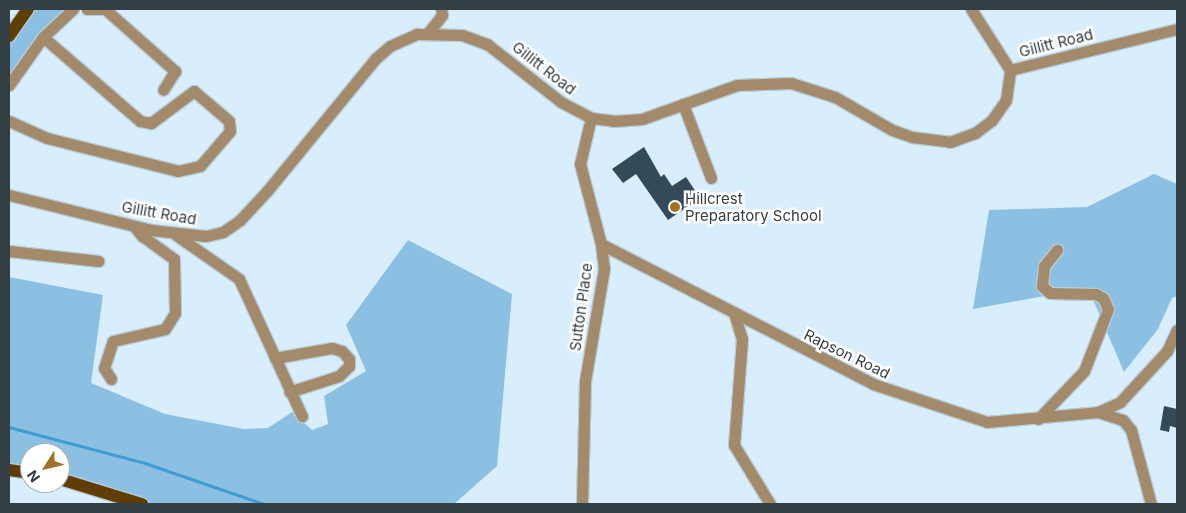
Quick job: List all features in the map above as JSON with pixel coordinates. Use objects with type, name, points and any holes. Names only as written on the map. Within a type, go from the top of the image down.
[{"type":"main road","points":[[9,36],[28,9]]},
{"type":"main road","points":[[70,482],[142,504]]},
{"type":"street","points":[[9,85],[43,37],[73,9]]},
{"type":"street","points":[[87,9],[103,9],[175,71],[163,90]]},
{"type":"street","points":[[428,33],[442,15],[442,9]]},
{"type":"street","points":[[971,9],[1010,70]]},
{"type":"street","name":"Gillitt Road","points":[[9,195],[134,226],[176,234],[216,234],[240,220],[375,59],[410,36],[428,33],[462,35],[488,44],[561,102],[591,118],[614,121],[642,119],[737,86],[791,83],[835,97],[899,132],[950,142],[974,133],[992,120],[1006,100],[1010,70],[1177,29]]},
{"type":"street","points":[[9,121],[47,138],[178,170],[200,166],[230,131],[229,121],[194,91],[151,123],[140,121],[43,37]]},
{"type":"street","points":[[683,104],[711,178]]},
{"type":"street","name":"Sutton Place","points":[[582,504],[585,381],[604,269],[601,244],[580,164],[591,118]]},
{"type":"street","points":[[111,379],[104,368],[112,341],[165,328],[175,310],[174,259],[144,238],[134,226]]},
{"type":"street","points":[[176,234],[239,279],[289,392],[302,416]]},
{"type":"street","name":"Rapson Road","points":[[601,244],[892,393],[987,422],[1038,419],[1098,412],[1129,395],[1167,351],[1177,330]]},
{"type":"street","points":[[1038,419],[1084,371],[1108,309],[1103,298],[1096,294],[1050,292],[1042,286],[1044,266],[1057,250]]},
{"type":"street","points":[[9,251],[98,262]]},
{"type":"street","points":[[734,313],[742,339],[734,445],[770,504]]},
{"type":"street","points":[[275,358],[332,348],[342,351],[348,359],[349,366],[339,376],[289,392]]},
{"type":"street","name":"Rapson Road","points":[[1098,412],[1123,420],[1131,430],[1151,504]]},
{"type":"shaded area","points":[[28,9],[73,9],[9,85],[9,36]]},
{"type":"shaded area","points":[[1154,174],[1177,184],[1177,296],[1172,298],[1158,329],[1124,372],[1088,288],[973,309],[989,210],[1087,207]]},
{"type":"shaded area","points":[[408,240],[512,294],[497,466],[454,504],[142,504],[70,482],[70,443],[20,443],[20,472],[9,470],[9,277],[103,295],[91,383],[165,414],[244,429],[268,428],[292,412],[312,430],[328,424],[324,396],[366,371],[346,325]]},
{"type":"building","points":[[644,147],[661,177],[664,174],[672,186],[686,177],[700,198],[668,220],[636,174],[623,183],[612,169]]},
{"type":"building","points":[[1164,406],[1177,409],[1177,428],[1170,426],[1169,432],[1160,430]]},
{"type":"waterway","points":[[9,427],[145,463],[264,504]]},
{"type":"place","name":"Hillcrest Preparatory School","points":[[675,207]]}]
